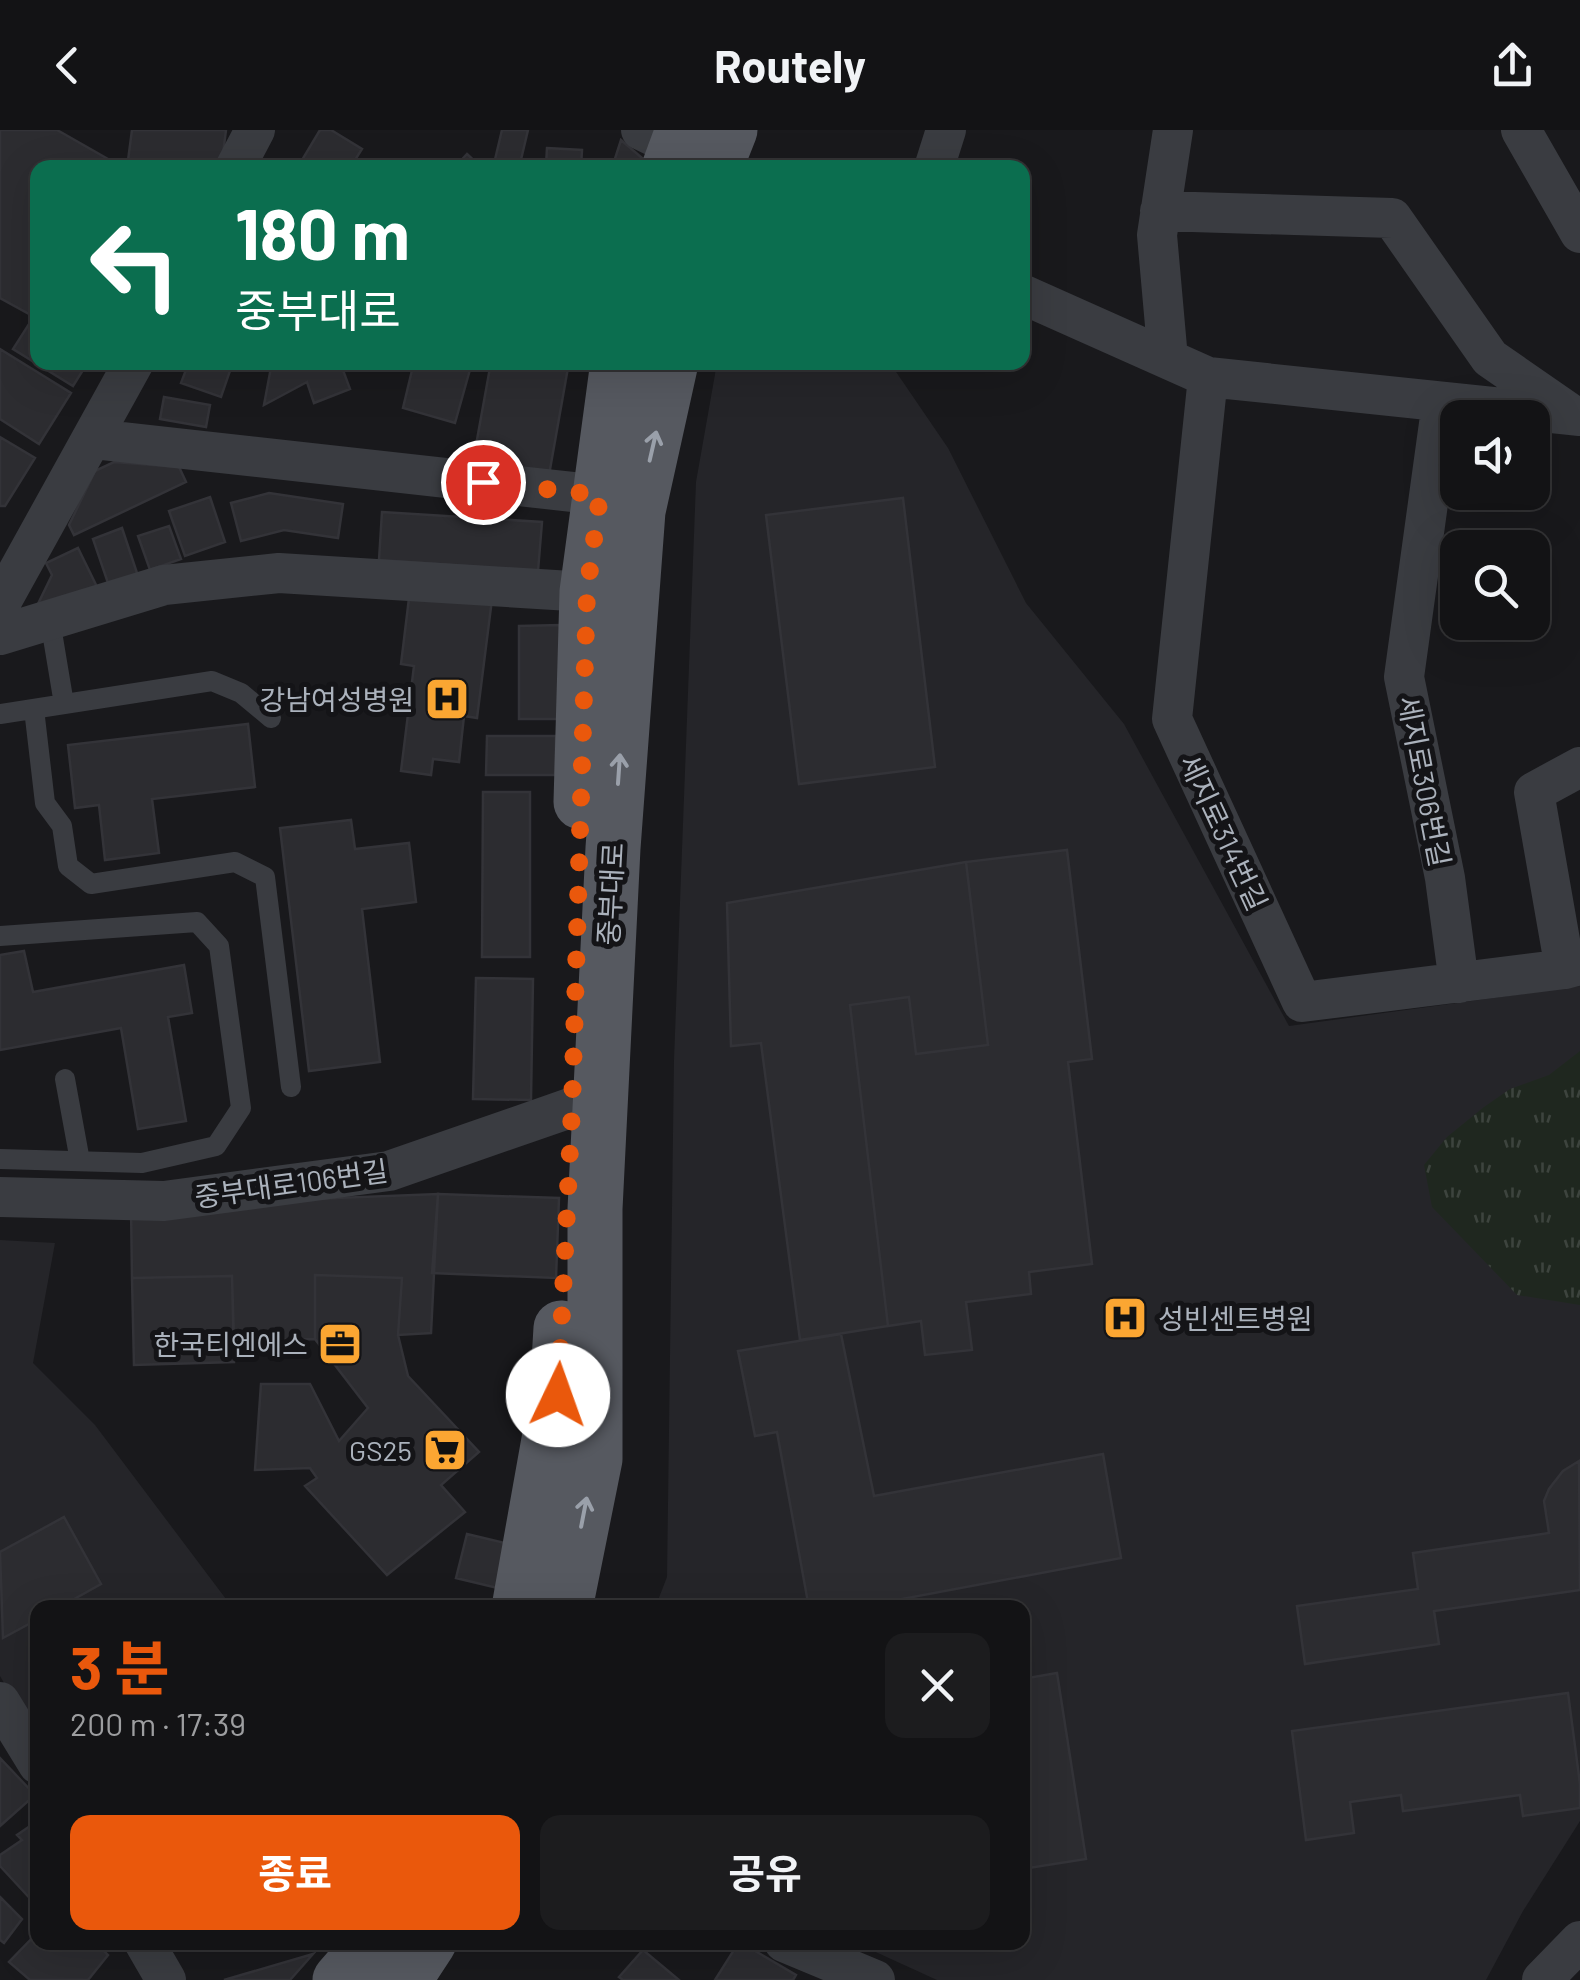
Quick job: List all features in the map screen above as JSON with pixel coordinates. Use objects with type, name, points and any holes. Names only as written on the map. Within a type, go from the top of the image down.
[{"type":"main road","name":"중부대로","points":[[520,1600],[558,1395],[572,1108],[587,592],[617,370]]},
{"type":"main road","name":"중부대로","points":[[567,1600],[594,1459],[596,1191],[612,848],[638,511],[669,370]]},
{"type":"main road","points":[[340,1980],[365,1950]]},
{"type":"main road","points":[[404,1980],[424,1950]]},
{"type":"street","points":[[239,160],[254,130]]},
{"type":"street","points":[[937,160],[946,130]]},
{"type":"street","points":[[1168,359],[1157,235],[1173,130]]},
{"type":"street","points":[[1521,130],[1580,233]]},
{"type":"street","points":[[1160,212],[1392,218],[1490,358],[1577,416]]},
{"type":"street","points":[[1030,298],[1208,376],[1440,402]]},
{"type":"street","points":[[0,604],[10,563],[94,439],[130,370]]},
{"type":"street","name":"세지로314번길","points":[[1208,376],[1172,720],[1302,1002],[1572,967]]},
{"type":"street","points":[[1550,413],[1577,416]]},
{"type":"street","name":"세지로306번길","points":[[1440,416],[1404,676],[1445,878],[1458,983]]},
{"type":"street","points":[[94,439],[600,495]]},
{"type":"street","points":[[0,634],[164,584],[279,572],[587,592]]},
{"type":"street","points":[[1572,967],[1534,792],[1580,767]]},
{"type":"street","name":"중부대로106번길","points":[[0,1197],[164,1201],[389,1171],[572,1108]]},
{"type":"street","points":[[0,1702],[30,1751]]},
{"type":"street","points":[[1542,1980],[1580,1941]]},
{"type":"street","points":[[149,1950],[166,1980]]},
{"type":"street","points":[[803,1950],[876,1980]]},
{"type":"lane","points":[[50,620],[64,704]]},
{"type":"lane","points":[[0,714],[212,681],[241,694],[271,718]]},
{"type":"lane","points":[[34,709],[45,804],[62,826],[68,866],[90,884],[234,862],[265,877],[291,1086]]},
{"type":"lane","points":[[0,936],[197,922],[218,946],[241,1108],[216,1146],[142,1163],[0,1158]]},
{"type":"lane","points":[[65,1079],[80,1161]]},
{"type":"shaded area","name":"성빈센트병원","points":[[716,370],[895,370],[948,448],[1026,603],[1124,724],[1289,1026],[1580,986],[1580,1821],[1523,1911],[1486,1980],[937,1980],[871,1950],[1030,1950],[1030,1600],[658,1600],[667,1577],[674,1060],[696,482]]},
{"type":"shaded area","points":[[0,1240],[55,1243],[33,1363],[95,1425],[227,1600],[30,1600],[30,1728],[0,1676]]},
{"type":"green space","points":[[1580,1051],[1580,1305],[1517,1295],[1432,1207],[1424,1165],[1447,1137],[1484,1107],[1510,1089],[1549,1075]]},
{"type":"building","points":[[0,130],[57,130],[110,160],[30,160],[30,314],[0,298]]},
{"type":"building","points":[[132,130],[226,130],[222,160],[128,160]]},
{"type":"building","points":[[320,130],[331,130],[362,149],[355,160],[302,160]]},
{"type":"building","points":[[502,130],[528,130],[521,160],[495,160]]},
{"type":"building","points":[[621,140],[642,158],[641,160],[615,160]]},
{"type":"building","points":[[547,148],[582,150],[581,160],[546,160]]},
{"type":"building","points":[[30,322],[30,359],[13,349]]},
{"type":"building","points":[[0,349],[71,393],[39,444],[0,419]]},
{"type":"building","points":[[47,370],[83,370],[73,386]]},
{"type":"building","points":[[186,370],[230,370],[221,397],[181,383]]},
{"type":"building","points":[[271,370],[343,370],[350,389],[314,403],[307,382],[264,405]]},
{"type":"building","points":[[412,370],[470,370],[455,423],[403,408]]},
{"type":"building","points":[[490,370],[568,370],[549,475],[473,462]]},
{"type":"building","points":[[164,397],[210,405],[206,427],[160,419]]},
{"type":"building","points":[[0,437],[35,458],[5,506],[0,506]]},
{"type":"building","points":[[114,462],[179,467],[186,482],[74,535],[69,525],[95,471]]},
{"type":"building","points":[[269,493],[343,504],[338,538],[284,530],[241,541],[231,503]]},
{"type":"building","points":[[210,497],[225,542],[185,556],[169,511]]},
{"type":"building","points":[[903,498],[935,767],[799,784],[766,515]]},
{"type":"building","points":[[382,512],[542,522],[538,571],[379,560]]},
{"type":"building","points":[[169,526],[181,559],[150,570],[138,536]]},
{"type":"building","points":[[122,528],[138,576],[109,586],[93,539]]},
{"type":"building","points":[[78,548],[98,589],[38,604],[52,575],[46,563]]},
{"type":"building","points":[[410,590],[492,599],[477,718],[464,716],[459,762],[433,759],[431,775],[401,771],[414,666],[401,664]]},
{"type":"building","points":[[560,625],[561,719],[519,719],[519,626]]},
{"type":"building","points":[[248,724],[255,787],[152,799],[159,853],[105,860],[99,805],[75,808],[68,745]]},
{"type":"building","points":[[487,736],[556,736],[555,775],[486,775]]},
{"type":"building","points":[[483,792],[530,792],[530,957],[482,957]]},
{"type":"building","points":[[351,820],[355,849],[409,843],[416,902],[362,909],[380,1062],[309,1071],[280,828]]},
{"type":"building","name":"성빈센트병원","points":[[1067,850],[1092,1059],[1068,1062],[1092,1264],[1029,1272],[1031,1294],[966,1302],[972,1350],[925,1355],[921,1321],[888,1326],[850,1005],[909,997],[916,1054],[988,1045],[966,862]]},
{"type":"building","points":[[966,862],[988,1045],[916,1054],[909,997],[850,1005],[888,1326],[800,1340],[761,1043],[731,1046],[727,903]]},
{"type":"building","points":[[24,951],[33,992],[184,965],[192,1013],[168,1017],[186,1121],[138,1129],[121,1028],[0,1050],[0,955]]},
{"type":"building","points":[[476,978],[533,979],[531,1100],[473,1099]]},
{"type":"building","points":[[438,1194],[559,1198],[556,1278],[432,1273]]},
{"type":"building","points":[[438,1194],[431,1333],[398,1335],[402,1278],[315,1275],[315,1339],[234,1340],[232,1276],[132,1278],[131,1206]]},
{"type":"building","points":[[315,1275],[402,1278],[398,1335],[408,1376],[479,1452],[441,1485],[465,1512],[387,1575],[305,1486],[317,1478],[310,1468],[255,1470],[261,1384],[310,1384],[339,1441],[368,1408],[315,1339]]},
{"type":"building","points":[[232,1276],[234,1362],[134,1365],[132,1278]]},
{"type":"building","points":[[841,1334],[874,1496],[1103,1454],[1121,1558],[902,1600],[808,1600],[777,1432],[755,1436],[738,1351]]},
{"type":"building","points":[[1579,1461],[1580,1590],[1434,1611],[1439,1644],[1305,1664],[1297,1606],[1418,1589],[1413,1553],[1549,1533],[1544,1501],[1549,1489],[1563,1471]]},
{"type":"building","points":[[64,1517],[101,1584],[72,1600],[30,1600],[30,1623],[3,1638],[0,1552]]},
{"type":"building","points":[[467,1534],[517,1546],[506,1590],[456,1578]]},
{"type":"building","points":[[1057,1673],[1086,1859],[1030,1868],[1030,1678]]},
{"type":"building","points":[[1568,1693],[1580,1808],[1523,1816],[1520,1795],[1403,1811],[1401,1795],[1350,1802],[1354,1833],[1306,1840],[1292,1731]]},
{"type":"building","points":[[0,1758],[30,1790],[30,1799],[0,1826]]},
{"type":"building","points":[[30,1826],[30,1898],[0,1866],[0,1855],[22,1840],[17,1835]]},
{"type":"building","points":[[0,1897],[22,1919],[4,1943],[0,1940]]},
{"type":"building","points":[[30,1940],[30,1950],[103,1950],[108,1955],[88,1980],[30,1980],[9,1962]]},
{"type":"building","points":[[643,1950],[679,1980],[619,1977]]},
{"type":"building","points":[[734,1950],[753,1950],[796,1975],[793,1980],[715,1980]]},
{"type":"building","points":[[313,1954],[290,1980],[224,1980]]},
{"type":"place","name":"강남여성병원","points":[[447,699]]},
{"type":"place","name":"성빈센트병원","points":[[1125,1318]]},
{"type":"place","name":"한국티엔에스","points":[[340,1344]]},
{"type":"place","name":"GS25","points":[[445,1450]]},
{"type":"route","points":[[483,482],[600,495],[587,592],[572,1108],[558,1395]]}]
